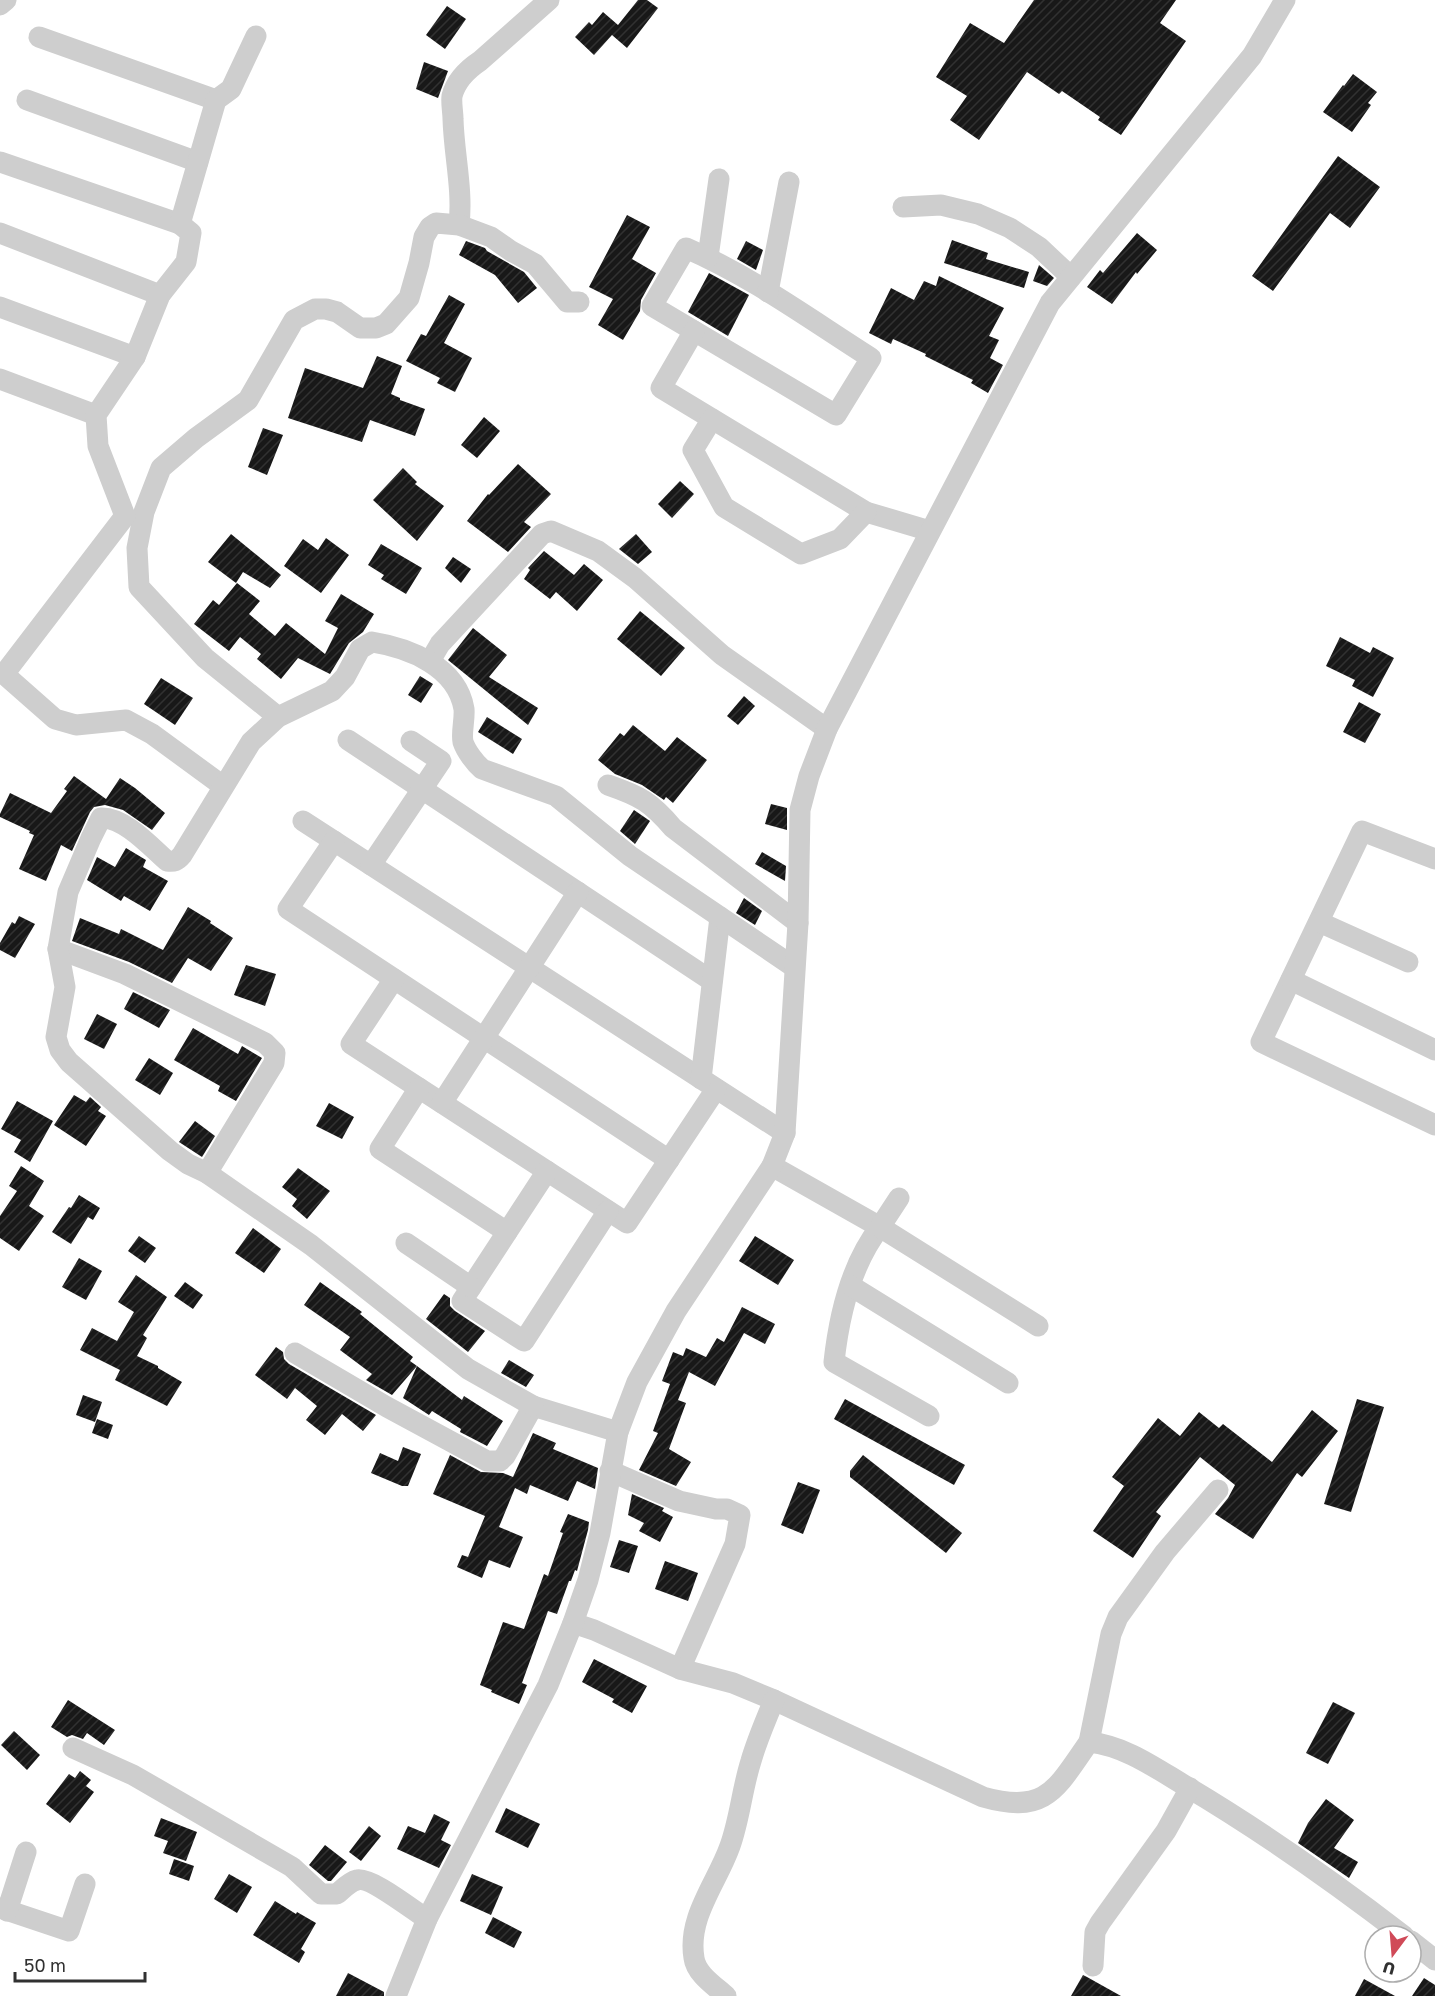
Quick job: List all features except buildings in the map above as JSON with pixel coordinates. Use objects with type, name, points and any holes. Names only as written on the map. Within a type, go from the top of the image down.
[{"type":"street","points":[[0,5],[6,0]]},
{"type":"street","points":[[459,225],[462,202],[453,134],[452,97],[468,69],[549,0]]},
{"type":"street","points":[[396,1996],[427,1919],[548,1685],[573,1623],[588,1580],[600,1533],[618,1432],[637,1382],[676,1311],[772,1166],[785,1133],[798,923],[800,810],[809,776],[827,729],[1050,303],[1252,56],[1285,0]]},
{"type":"street","points":[[180,224],[216,100],[231,89],[256,36]]},
{"type":"street","points":[[39,37],[216,100]]},
{"type":"street","points":[[27,100],[198,162]]},
{"type":"street","points":[[0,162],[180,224],[191,232],[186,262],[159,295],[135,357],[96,415],[98,446],[125,516],[4,674],[55,719],[76,725],[126,720],[152,734],[223,786]]},
{"type":"street","points":[[708,257],[719,179]]},
{"type":"street","points":[[768,292],[789,182]]},
{"type":"street","points":[[903,207],[941,205],[978,214],[1010,228],[1039,246],[1071,277]]},
{"type":"street","points":[[278,717],[205,658],[139,587],[137,548],[144,512],[161,468],[196,438],[248,400],[294,320],[315,309],[326,309],[337,312],[360,328],[376,328],[386,324],[409,298],[424,237],[430,227],[436,224],[459,225],[491,237],[535,264],[567,302],[579,302]]},
{"type":"street","points":[[0,234],[159,295]]},
{"type":"street","points":[[686,248],[708,257],[768,292],[871,358],[836,415],[652,306],[686,248]]},
{"type":"street","points":[[0,307],[135,357]]},
{"type":"street","points":[[694,331],[661,388],[866,512],[930,531]]},
{"type":"street","points":[[0,379],[96,415]]},
{"type":"street","points":[[712,419],[693,450],[724,507],[801,554],[840,539],[866,512]]},
{"type":"street","points":[[430,661],[440,644],[542,534],[551,531],[598,551],[635,578],[722,654],[827,729]]},
{"type":"street","points":[[618,1432],[533,1406],[468,1369],[311,1245],[207,1173],[188,1164],[171,1151],[69,1062],[60,1050],[56,1037],[65,987],[58,950],[68,892],[101,818],[109,818],[124,825],[167,861],[173,862],[182,855],[251,742],[278,717],[332,691],[345,677],[360,649],[372,642],[386,644],[430,661],[454,684],[464,711],[463,742],[482,769],[556,796],[630,856],[794,967]]},
{"type":"street","points":[[348,740],[712,981]]},
{"type":"street","points":[[371,865],[441,761],[411,741]]},
{"type":"street","points":[[608,785],[634,794],[657,809],[673,828],[798,923]]},
{"type":"street","points":[[303,821],[785,1133]]},
{"type":"street","points":[[1435,859],[1362,831],[1261,1042],[1435,1125]]},
{"type":"street","points":[[334,841],[288,909],[669,1160]]},
{"type":"street","points":[[442,1103],[578,892]]},
{"type":"street","points":[[394,979],[351,1044],[627,1223],[669,1160],[709,1084],[712,981],[720,916]]},
{"type":"street","points":[[1319,922],[1408,962]]},
{"type":"street","points":[[58,950],[125,974],[265,1043],[274,1053],[274,1063],[207,1173]]},
{"type":"street","points":[[1291,980],[1435,1050]]},
{"type":"street","points":[[419,1088],[380,1149],[507,1232]]},
{"type":"street","points":[[772,1166],[880,1227],[1038,1326]]},
{"type":"street","points":[[547,1171],[462,1301],[524,1341],[608,1211]]},
{"type":"street","points":[[899,1198],[864,1253],[851,1286],[834,1362],[929,1416]]},
{"type":"street","points":[[406,1243],[471,1287]]},
{"type":"street","points":[[851,1286],[1008,1383]]},
{"type":"street","points":[[295,1353],[387,1407],[487,1461],[500,1461],[505,1456],[533,1406]]},
{"type":"street","points":[[610,1471],[679,1501],[716,1509],[727,1509],[740,1515],[735,1544],[680,1669]]},
{"type":"street","points":[[573,1623],[594,1630],[680,1669],[733,1683],[774,1700],[983,1797],[1001,1803],[1020,1804],[1042,1799],[1051,1792],[1089,1742],[1111,1634],[1118,1617],[1165,1551],[1218,1490]]},
{"type":"street","points":[[726,1996],[700,1972],[694,1961],[692,1937],[705,1899],[730,1847],[741,1809],[750,1762],[774,1700]]},
{"type":"street","points":[[1089,1742],[1107,1744],[1133,1755],[1190,1788],[1246,1823],[1387,1924]]},
{"type":"street","points":[[73,1748],[133,1775],[292,1867],[321,1894],[337,1894],[350,1884],[363,1880],[381,1887],[427,1919]]},
{"type":"street","points":[[1093,1966],[1095,1932],[1166,1831],[1190,1788]]},
{"type":"street","points":[[26,1852],[4,1910],[69,1931],[85,1884]]},
{"type":"street","points":[[1423,1950],[1435,1960]]}]
